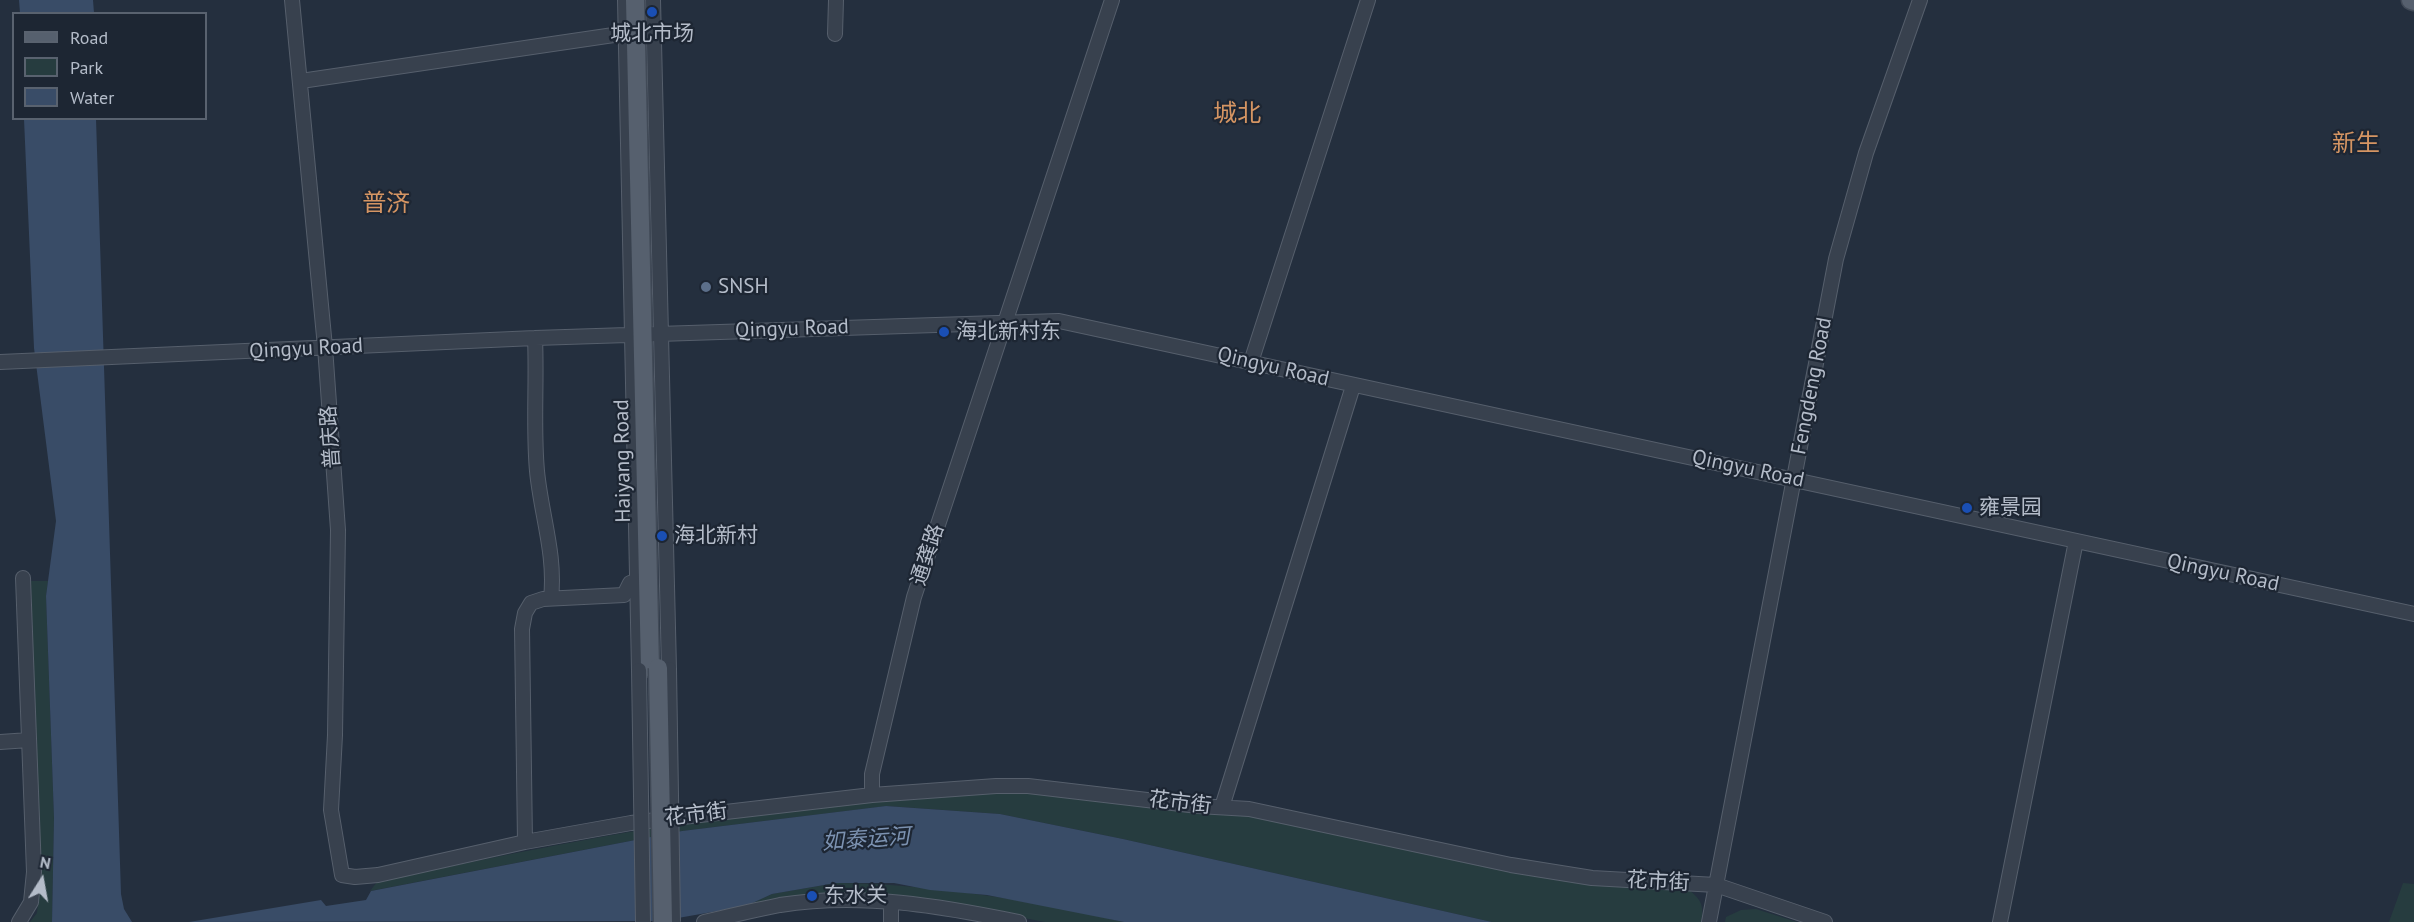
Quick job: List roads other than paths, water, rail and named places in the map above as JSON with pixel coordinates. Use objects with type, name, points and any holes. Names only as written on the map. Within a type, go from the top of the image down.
[{"type":"main road","name":"Haiyang Road","points":[[635,0],[631,32],[647,335]]},
{"type":"main road","name":"Haiyang Road","points":[[644,0],[651,579],[663,922]]},
{"type":"main road","name":"Haiyang Road","points":[[654,669],[654,922]]},
{"type":"street","name":"普庆路","points":[[292,0],[325,347],[338,530],[335,735],[331,810],[342,875]]},
{"type":"street","points":[[301,81],[631,32],[625,0]]},
{"type":"street","points":[[647,335],[653,0]]},
{"type":"street","points":[[835,34],[836,0]]},
{"type":"street","name":"通龚路","points":[[872,795],[872,774],[914,597],[1112,0]]},
{"type":"street","points":[[1251,362],[1368,0]]},
{"type":"street","name":"Fengdeng Road","points":[[1709,922],[1829,293],[1850,203],[1920,0]]},
{"type":"street","name":"Qingyu Road","points":[[0,362],[535,338],[1005,321],[1076,323],[1353,386],[1795,479],[2414,614]]},
{"type":"street","points":[[535,338],[537,471],[550,544],[553,580],[551,598]]},
{"type":"street","points":[[1222,807],[1353,386]]},
{"type":"street","points":[[2000,922],[2076,541]]},
{"type":"street","points":[[19,922],[31,902],[34,872],[23,578]]},
{"type":"street","points":[[525,842],[522,629],[525,613],[531,603],[551,598],[624,595],[630,583],[651,579]]},
{"type":"street","points":[[643,922],[654,669]]},
{"type":"street","points":[[654,669],[673,922]]},
{"type":"street","points":[[0,742],[29,740]]},
{"type":"street","name":"花市街","points":[[342,875],[355,877],[378,875],[525,842],[654,820],[872,795],[996,786],[1028,786],[1249,809],[1511,865],[1592,878],[1716,885],[1825,922]]},
{"type":"street","points":[[704,922],[782,905],[844,901],[891,902],[970,912],[1019,922]]},
{"type":"street","points":[[891,902],[891,922]]},
{"type":"water","points":[[19,0],[93,0],[94,12],[20,12]]},
{"type":"water","points":[[24,120],[96,120],[121,894],[124,909],[132,922],[52,922],[54,818],[46,596],[56,521],[34,348]]},
{"type":"water","name":"如泰运河","points":[[886,806],[1000,814],[1123,839],[1492,922],[1124,922],[987,895],[930,890],[894,883],[836,883],[772,894],[746,906],[661,921],[189,922],[321,900],[326,906],[366,900],[371,891],[682,831]]},
{"type":"place","name":"城北市场","points":[[652,12]]},
{"type":"place","name":"SNSH","points":[[706,287]]},
{"type":"place","name":"海北新村东","points":[[944,332]]},
{"type":"place","name":"雍景园","points":[[1967,508]]},
{"type":"place","name":"海北新村","points":[[662,536]]},
{"type":"place","name":"东水关","points":[[812,896]]},
{"type":"district","name":"城北","points":[[1237,114]]},
{"type":"district","name":"新生","points":[[2356,144]]},
{"type":"district","name":"普济","points":[[386,204]]}]
